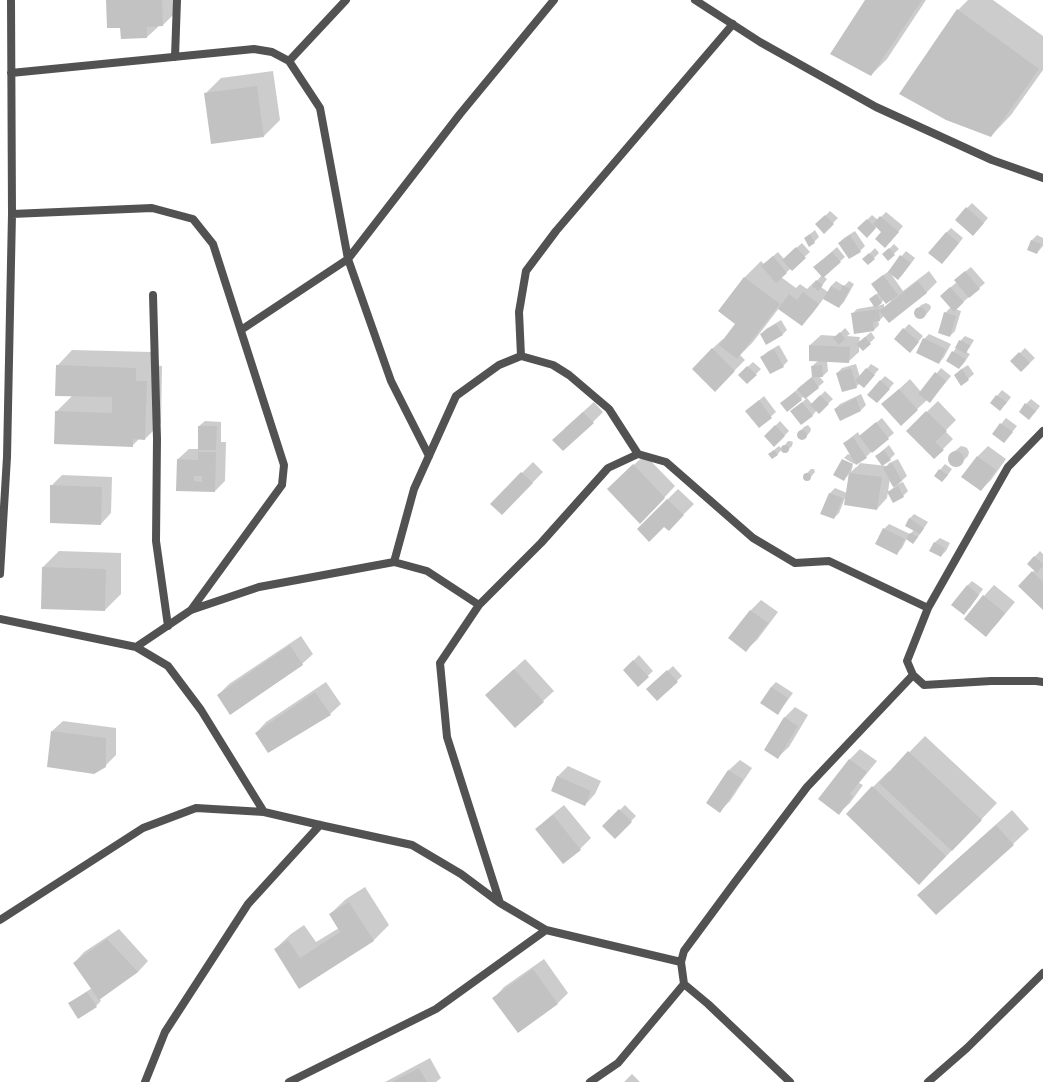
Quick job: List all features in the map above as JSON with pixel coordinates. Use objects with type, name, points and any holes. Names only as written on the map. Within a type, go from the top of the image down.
[{"type":"street","points":[[0,574],[7,457],[12,214],[11,0]]},
{"type":"street","points":[[175,56],[177,0]]},
{"type":"street","points":[[289,61],[346,0]]},
{"type":"street","points":[[241,330],[348,259],[460,114],[554,0]]},
{"type":"street","points":[[695,0],[760,42],[876,107],[992,160],[1043,178]]},
{"type":"street","points":[[521,356],[519,312],[526,271],[556,231],[733,24]]},
{"type":"street","points":[[12,73],[254,49],[272,52],[289,61],[320,108],[348,259],[391,381],[429,456]]},
{"type":"street","points":[[12,214],[152,208],[193,219],[213,244],[284,465],[282,485],[191,610]]},
{"type":"street","points":[[154,295],[157,439],[156,540],[168,626]]},
{"type":"street","points":[[394,562],[414,489],[456,396],[499,365],[521,356],[553,365],[575,380],[609,409],[638,454]]},
{"type":"street","points":[[1043,431],[1008,468],[928,608],[907,661],[912,674],[924,685],[991,681],[1036,680],[1043,682]]},
{"type":"street","points":[[500,903],[447,737],[440,663],[479,605],[541,543],[608,468],[638,454],[666,462],[753,538],[795,563],[829,561],[928,608]]},
{"type":"street","points":[[136,647],[191,610],[259,587],[394,562],[427,571],[479,605]]},
{"type":"street","points":[[0,619],[136,647],[168,666],[201,710],[264,812]]},
{"type":"street","points":[[790,1082],[708,1004],[684,984],[681,962],[684,951],[739,875],[808,787],[912,674]]},
{"type":"street","points":[[0,920],[143,828],[196,808],[264,812],[412,845],[461,874],[500,903],[546,930],[681,962]]},
{"type":"street","points":[[145,1082],[166,1032],[248,904],[320,825]]},
{"type":"street","points":[[289,1082],[436,1009],[546,930]]},
{"type":"street","points":[[928,1082],[967,1048],[1043,973]]},
{"type":"street","points":[[590,1082],[618,1063],[684,984]]},
{"type":"building","points":[[106,0],[162,0],[163,26],[147,27],[147,38],[121,39],[120,28],[107,28]]},
{"type":"building","points":[[865,0],[922,0],[871,76],[830,54]]},
{"type":"building","points":[[957,9],[1039,69],[991,137],[946,120],[899,94]]},
{"type":"building","points":[[257,86],[264,137],[211,144],[204,93]]},
{"type":"building","points":[[966,207],[984,223],[973,236],[955,220]]},
{"type":"building","points":[[825,215],[834,224],[824,234],[815,224]]},
{"type":"building","points":[[880,216],[899,232],[885,248],[875,239],[881,232],[873,224]]},
{"type":"building","points":[[867,219],[876,228],[867,238],[857,228]]},
{"type":"building","points":[[946,232],[959,243],[942,264],[928,253]]},
{"type":"building","points":[[810,234],[815,243],[809,247],[804,238]]},
{"type":"building","points":[[850,235],[861,252],[849,259],[838,243]]},
{"type":"building","points":[[1031,240],[1041,244],[1037,254],[1027,250]]},
{"type":"building","points":[[796,247],[806,258],[792,271],[782,260]]},
{"type":"building","points":[[889,248],[895,255],[888,261],[882,254]]},
{"type":"building","points":[[832,252],[841,262],[823,278],[813,267]]},
{"type":"building","points":[[869,253],[875,259],[868,265],[862,259]]},
{"type":"building","points":[[900,255],[911,263],[898,280],[888,272]]},
{"type":"building","points":[[773,256],[787,273],[776,283],[761,266]]},
{"type":"building","points":[[965,271],[980,289],[969,298],[954,280]]},
{"type":"building","points":[[883,275],[898,295],[886,304],[871,284]]},
{"type":"building","points":[[744,277],[780,304],[737,359],[719,345],[735,324],[718,311]]},
{"type":"building","points":[[816,280],[823,285],[818,291],[812,286]]},
{"type":"building","points":[[918,281],[927,293],[889,323],[879,311]]},
{"type":"building","points":[[843,285],[850,289],[839,308],[823,299],[831,286],[840,291]]},
{"type":"building","points":[[950,287],[964,302],[954,312],[940,296]]},
{"type":"building","points":[[803,292],[819,304],[802,326],[778,309],[789,294],[797,300]]},
{"type":"building","points":[[876,294],[882,303],[875,308],[869,299]]},
{"type":"building","points":[[920,307],[924,309],[926,313],[924,317],[920,319],[916,317],[914,313],[916,309]]},
{"type":"building","points":[[879,309],[880,321],[873,322],[874,331],[854,334],[851,313]]},
{"type":"building","points":[[944,312],[956,316],[950,337],[938,333]]},
{"type":"building","points":[[776,324],[783,335],[766,345],[760,334]]},
{"type":"building","points":[[903,328],[919,342],[910,353],[894,339]]},
{"type":"building","points":[[840,332],[845,339],[839,345],[833,338]]},
{"type":"building","points":[[865,337],[871,344],[863,351],[856,344]]},
{"type":"building","points":[[923,338],[946,349],[939,364],[916,353]]},
{"type":"building","points":[[959,340],[970,345],[966,354],[955,348]]},
{"type":"building","points":[[809,345],[850,347],[849,363],[809,361]]},
{"type":"building","points":[[712,348],[735,371],[715,392],[692,369]]},
{"type":"building","points":[[774,349],[784,367],[770,374],[760,357]]},
{"type":"building","points":[[952,351],[966,359],[959,369],[946,361]]},
{"type":"building","points":[[1019,352],[1030,363],[1021,372],[1010,361]]},
{"type":"building","points":[[56,365],[136,368],[136,381],[147,381],[145,440],[133,439],[133,447],[54,444],[55,411],[112,413],[112,397],[55,396]]},
{"type":"building","points":[[822,365],[823,377],[812,377],[811,366]]},
{"type":"building","points":[[747,366],[757,375],[747,384],[738,375]]},
{"type":"building","points":[[851,368],[857,388],[842,392],[836,373]]},
{"type":"building","points":[[866,368],[875,375],[864,388],[855,381]]},
{"type":"building","points":[[962,369],[969,380],[961,386],[954,375]]},
{"type":"building","points":[[935,372],[946,381],[930,403],[918,394]]},
{"type":"building","points":[[812,377],[819,388],[805,399],[797,389]]},
{"type":"building","points":[[880,380],[890,389],[877,403],[867,395]]},
{"type":"building","points":[[899,389],[918,410],[901,426],[881,404]]},
{"type":"building","points":[[795,392],[802,400],[787,412],[780,403]]},
{"type":"building","points":[[820,395],[829,404],[819,414],[810,405]]},
{"type":"building","points":[[996,395],[1007,402],[1000,411],[990,403]]},
{"type":"building","points":[[856,398],[861,411],[840,421],[834,409]]},
{"type":"building","points":[[759,400],[772,418],[759,428],[745,411]]},
{"type":"building","points":[[802,402],[813,416],[801,425],[790,411]]},
{"type":"building","points":[[1025,403],[1036,411],[1029,420],[1019,412]]},
{"type":"building","points":[[926,411],[947,431],[935,442],[944,450],[934,459],[906,431]]},
{"type":"building","points":[[583,412],[594,423],[563,451],[552,440]]},
{"type":"building","points":[[876,422],[889,439],[872,453],[859,436]]},
{"type":"building","points":[[1000,423],[1013,432],[1004,443],[992,434]]},
{"type":"building","points":[[775,425],[785,436],[774,447],[764,436]]},
{"type":"building","points":[[198,426],[217,426],[216,450],[198,450]]},
{"type":"building","points":[[800,430],[804,430],[807,435],[804,440],[800,440],[797,437],[797,433]]},
{"type":"building","points":[[853,437],[867,458],[856,465],[843,443]]},
{"type":"building","points":[[783,445],[787,445],[789,449],[787,453],[783,453],[781,451],[781,447]]},
{"type":"building","points":[[774,450],[778,455],[772,459],[768,454]]},
{"type":"building","points":[[884,450],[891,460],[882,466],[875,456]]},
{"type":"building","points":[[956,451],[963,456],[964,459],[959,466],[956,467],[949,462],[948,459],[953,452]]},
{"type":"building","points":[[198,452],[216,452],[215,492],[176,491],[177,459],[198,460]],"holes":[[[194,476],[202,476],[202,482],[194,481]]]},
{"type":"building","points":[[977,456],[996,470],[981,491],[961,477]]},
{"type":"building","points":[[842,459],[853,464],[844,481],[833,475]]},
{"type":"building","points":[[892,463],[902,481],[893,487],[883,468]]},
{"type":"building","points":[[633,464],[665,498],[640,524],[607,489]]},
{"type":"building","points":[[939,469],[948,475],[942,482],[934,476]]},
{"type":"building","points":[[521,472],[533,483],[502,515],[490,504]]},
{"type":"building","points":[[805,473],[809,473],[811,477],[809,481],[805,481],[803,479],[803,475]]},
{"type":"building","points":[[849,473],[882,477],[877,510],[844,505]]},
{"type":"building","points":[[50,485],[102,487],[101,525],[50,523]]},
{"type":"building","points":[[898,486],[904,497],[893,503],[887,492]]},
{"type":"building","points":[[829,493],[843,498],[834,519],[820,514]]},
{"type":"building","points":[[667,499],[684,515],[669,531],[664,527],[649,542],[637,529]]},
{"type":"building","points":[[909,518],[924,528],[920,534],[905,526]]},
{"type":"building","points":[[883,528],[905,539],[897,555],[875,544]]},
{"type":"building","points":[[910,533],[918,537],[913,544],[906,539]]},
{"type":"building","points":[[934,542],[945,548],[941,557],[929,551]]},
{"type":"building","points":[[1034,556],[1043,564],[1037,573],[1027,564]]},
{"type":"building","points":[[42,567],[106,569],[105,611],[41,609]]},
{"type":"building","points":[[1032,571],[1043,582],[1043,610],[1018,586]]},
{"type":"building","points":[[967,585],[979,595],[964,615],[951,605]]},
{"type":"building","points":[[983,595],[1005,613],[986,637],[964,619]]},
{"type":"building","points":[[750,610],[768,623],[746,652],[728,638]]},
{"type":"building","points":[[290,645],[303,665],[230,715],[217,695]]},
{"type":"building","points":[[633,660],[649,677],[638,687],[623,670]]},
{"type":"building","points":[[514,669],[544,702],[515,728],[485,695]]},
{"type":"building","points":[[667,670],[678,682],[657,701],[646,689]]},
{"type":"building","points":[[771,687],[788,698],[778,715],[760,703]]},
{"type":"building","points":[[315,692],[331,715],[268,753],[255,733]]},
{"type":"building","points":[[784,717],[798,726],[778,759],[764,750]]},
{"type":"building","points":[[51,731],[106,738],[106,767],[94,774],[47,767]]},
{"type":"building","points":[[908,751],[982,820],[952,851],[879,783]]},
{"type":"building","points":[[849,759],[867,772],[850,794],[853,796],[839,815],[818,799]]},
{"type":"building","points":[[728,770],[743,779],[720,813],[706,803]]},
{"type":"building","points":[[557,776],[591,791],[585,806],[551,791]]},
{"type":"building","points":[[872,786],[946,856],[919,885],[846,814]]},
{"type":"building","points":[[619,809],[632,822],[615,839],[602,826]]},
{"type":"building","points":[[553,815],[581,850],[563,864],[535,829]]},
{"type":"building","points":[[996,825],[1014,845],[936,915],[917,895]]},
{"type":"building","points":[[349,902],[374,941],[299,989],[274,949],[288,940],[300,958],[340,932],[329,914]]},
{"type":"building","points":[[107,939],[138,972],[99,1000],[73,963]]},
{"type":"building","points":[[533,969],[558,1004],[518,1033],[492,998]]},
{"type":"building","points":[[87,992],[97,1007],[78,1019],[68,1003]]},
{"type":"building","points":[[419,1068],[427,1082],[392,1082]]}]
